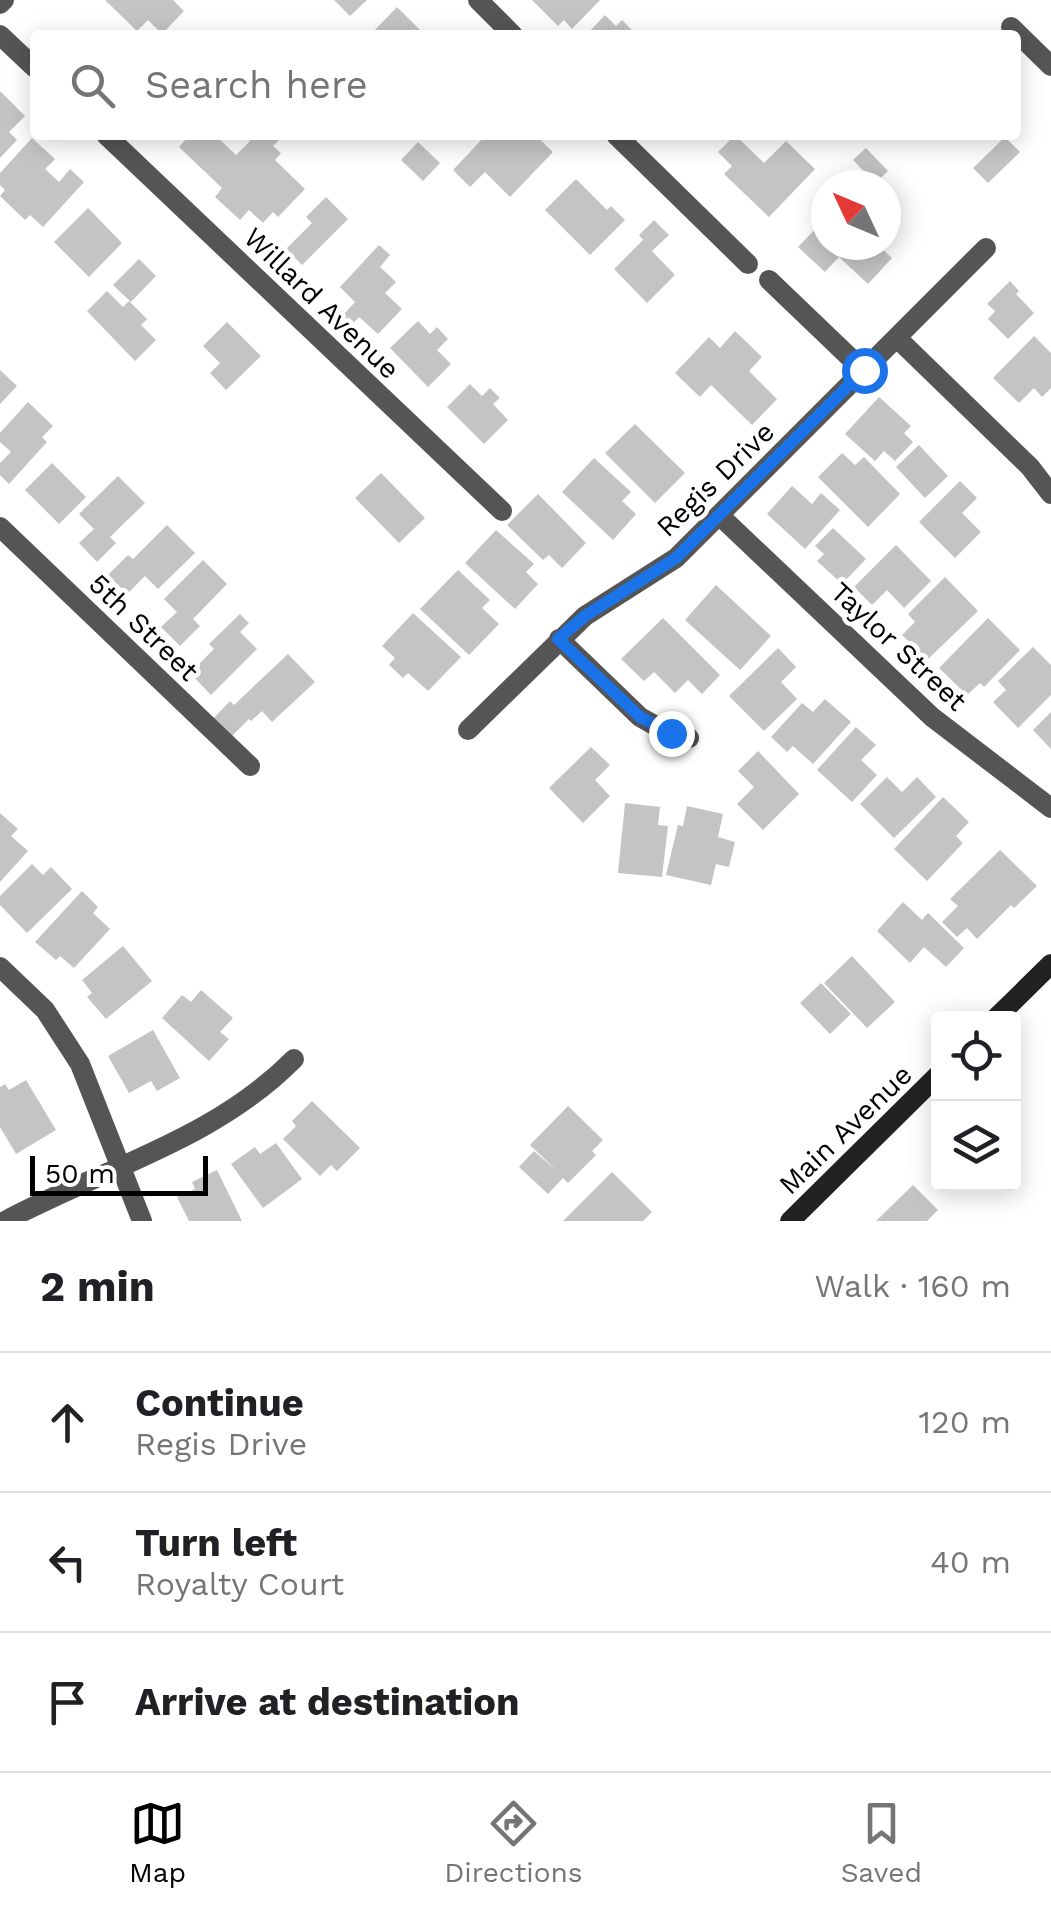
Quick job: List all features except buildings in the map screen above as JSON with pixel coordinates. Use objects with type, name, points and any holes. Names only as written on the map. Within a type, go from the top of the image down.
[{"type":"street","points":[[478,0],[509,30]]},
{"type":"street","points":[[1011,26],[1015,30]]},
{"type":"street","points":[[0,35],[30,63]]},
{"type":"street","points":[[1021,36],[1051,66]]},
{"type":"street","name":"Willard Avenue","points":[[111,140],[502,511]]},
{"type":"street","points":[[621,140],[748,264]]},
{"type":"street","name":"Regis Drive","points":[[468,730],[585,616],[676,558],[986,248]]},
{"type":"street","points":[[770,280],[864,370]]},
{"type":"street","points":[[897,338],[1030,468],[1051,494]]},
{"type":"street","name":"Taylor Street","points":[[719,515],[932,718],[1051,808]]},
{"type":"street","name":"5th Street","points":[[0,527],[250,766]]},
{"type":"street","points":[[558,639],[640,717],[689,738]]},
{"type":"street","points":[[1003,1011],[1051,964]]},
{"type":"street","points":[[0,966],[45,1010],[80,1064],[142,1221]]},
{"type":"street","points":[[5,1221],[195,1134],[260,1091],[294,1059]]},
{"type":"street","name":"Main Avenue","points":[[790,1221],[931,1083]]},
{"type":"route","points":[[671,733],[640,717],[558,639],[585,616],[676,558],[864,370]]}]
